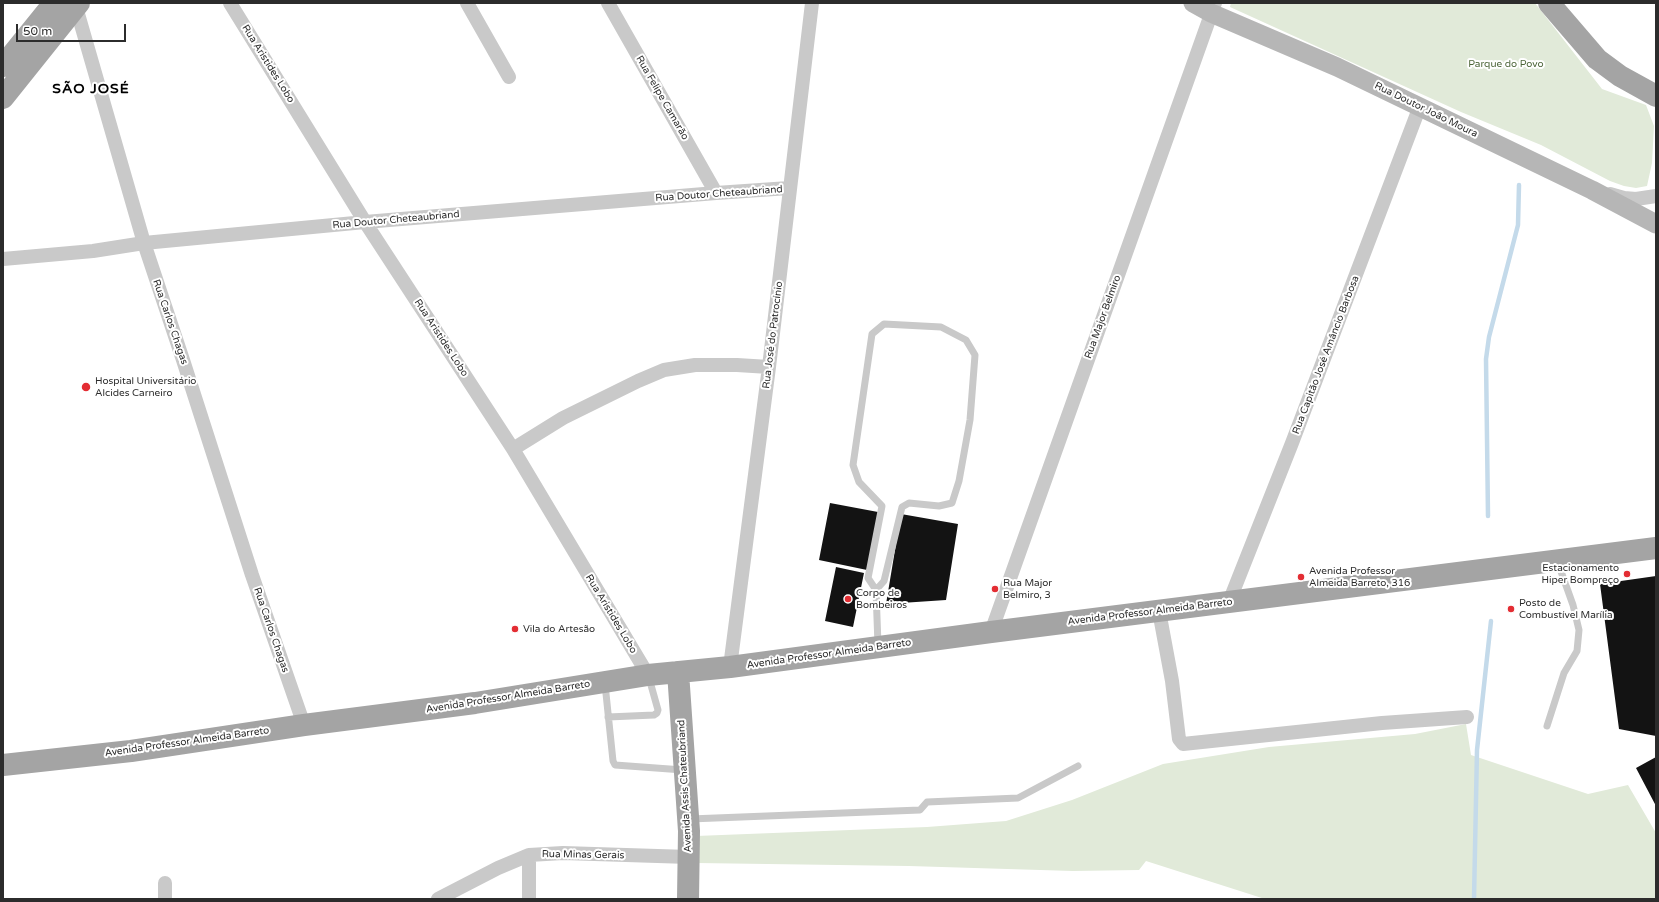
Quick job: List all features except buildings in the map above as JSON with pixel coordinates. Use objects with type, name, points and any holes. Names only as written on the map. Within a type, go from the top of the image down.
[{"type":"main road","points":[[3,66],[54,3]]},
{"type":"main road","name":"Rua Doutor João Moura","points":[[1193,3],[1213,8],[1420,106],[1592,190],[1656,224]]},
{"type":"main road","points":[[1549,3],[1597,59],[1620,76],[1656,96]]},
{"type":"main road","points":[[3,98],[78,5]]},
{"type":"main road","name":"Avenida Professor Almeida Barreto","points":[[3,766],[130,751],[304,725],[475,703],[648,675],[730,667],[991,632],[1656,548]]},
{"type":"main road","name":"Avenida Assis Chateubriand","points":[[678,672],[688,819],[688,899]]},
{"type":"street","name":"Rua Aristides Lobo","points":[[230,3],[365,222],[513,449],[648,675]]},
{"type":"street","points":[[467,3],[509,77]]},
{"type":"street","name":"Rua Felipe Camarão","points":[[608,3],[716,193]]},
{"type":"street","name":"Rua José do Patrocínio","points":[[730,667],[769,367],[812,3]]},
{"type":"street","name":"Rua Carlos Chagas","points":[[78,5],[144,243],[252,575],[304,725]]},
{"type":"street","name":"Rua Major Belmiro","points":[[991,632],[1213,8]]},
{"type":"street","name":"Rua Capitão José Amâncio Barbosa","points":[[1229,602],[1292,443],[1420,106]]},
{"type":"street","name":"Rua Doutor Cheteaubriand","points":[[3,259],[93,251],[144,243],[365,222],[790,188]]},
{"type":"street","points":[[1592,190],[1624,198],[1647,198],[1656,196]]},
{"type":"street","points":[[513,449],[563,418],[638,381],[664,370],[695,365],[769,367]]},
{"type":"street","points":[[1159,611],[1172,681],[1179,739],[1183,744],[1382,722],[1466,717]]},
{"type":"street","name":"Rua Minas Gerais","points":[[438,899],[498,868],[529,855],[563,853],[689,857]]},
{"type":"street","points":[[529,855],[529,899]]},
{"type":"street","points":[[165,883],[165,899]]},
{"type":"lane","points":[[876,590],[884,581],[902,507],[909,503],[939,506],[952,503],[959,481],[970,420],[975,355],[966,340],[941,327],[884,324],[872,334],[853,465],[859,482],[882,506],[868,578],[876,590],[878,647]]},
{"type":"lane","points":[[1547,726],[1564,673],[1577,651],[1579,630],[1573,605],[1557,561]]},
{"type":"lane","points":[[608,717],[654,715],[657,713],[658,710],[648,675]]},
{"type":"lane","points":[[605,682],[608,717],[615,765],[685,770]]},
{"type":"lane","points":[[688,819],[920,810],[927,802],[1018,798],[1078,766]]},
{"type":"green space","name":"Parque do Povo","points":[[1231,3],[1535,3],[1602,89],[1646,105],[1654,126],[1652,163],[1647,186],[1636,188],[1610,181],[1541,145],[1461,112],[1230,7]]},
{"type":"green space","points":[[1466,724],[1471,755],[1588,794],[1628,785],[1656,833],[1656,899],[1265,899],[1146,861],[1139,870],[1073,871],[909,866],[697,863],[696,836],[927,827],[1006,821],[1072,800],[1163,764],[1269,747],[1415,734]]},
{"type":"waterway","points":[[1488,516],[1486,359],[1489,337],[1518,225],[1519,185]]},
{"type":"waterway","points":[[1474,899],[1477,750],[1491,621]]},
{"type":"place","name":"Hospital Universitário Alcides Carneiro","points":[[86,387]]},
{"type":"place","name":"Estacionamento Hiper Bompreço","points":[[1627,574]]},
{"type":"place","name":"Avenida Professor Almeida Barreto, 316","points":[[1301,577]]},
{"type":"place","name":"Rua Major Belmiro, 3","points":[[995,589]]},
{"type":"place","name":"Corpo de Bombeiros","points":[[848,599]]},
{"type":"place","name":"Posto de Combustível Marília","points":[[1511,609]]},
{"type":"place","name":"Vila do Artesão","points":[[515,629]]},
{"type":"district","name":"SÃO JOSÉ","points":[[91,89]]}]
